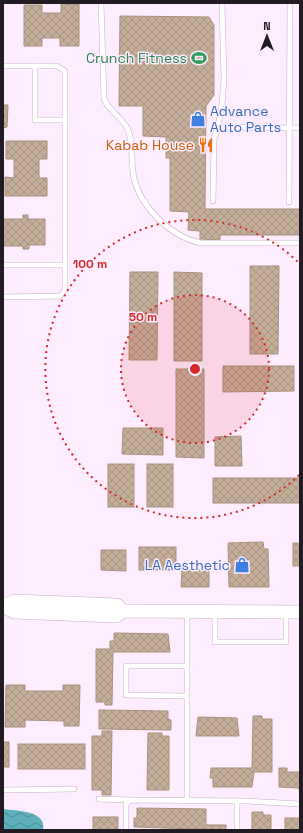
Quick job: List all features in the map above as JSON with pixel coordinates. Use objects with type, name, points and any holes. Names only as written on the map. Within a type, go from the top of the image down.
[{"type":"street","points":[[3,606],[14,612],[108,616],[116,616],[123,611],[300,612]]},
{"type":"lane","points":[[100,3],[104,99],[107,106],[125,123],[130,133],[135,180],[143,197],[155,214],[167,228],[188,240],[201,243],[300,243]]},
{"type":"lane","points":[[213,201],[214,139],[218,127],[224,79],[222,3]]},
{"type":"lane","points":[[289,202],[290,4]]},
{"type":"lane","points":[[3,66],[57,66],[65,71],[65,290],[60,296],[3,297]]},
{"type":"lane","points":[[35,66],[35,120],[65,120]]},
{"type":"lane","points":[[218,127],[300,128]]},
{"type":"lane","points":[[3,264],[65,264]]},
{"type":"lane","points":[[187,611],[187,800]]},
{"type":"lane","points":[[215,611],[215,642],[286,642],[286,611]]},
{"type":"lane","points":[[186,666],[126,666],[126,695],[186,696]]},
{"type":"lane","points":[[3,790],[74,789]]},
{"type":"lane","points":[[99,799],[237,801],[300,804]]},
{"type":"lane","points":[[126,830],[126,804],[130,800]]},
{"type":"lane","points":[[237,801],[237,830]]},
{"type":"water","points":[[3,809],[22,811],[36,815],[43,823],[43,830],[3,830]]},
{"type":"building","points":[[61,4],[79,4],[79,46],[60,46],[60,38],[42,38],[42,46],[24,46],[24,5],[42,5],[42,13],[61,13]]},
{"type":"building","points":[[120,16],[209,17],[214,25],[214,95],[206,106],[205,209],[300,209],[300,235],[220,235],[220,240],[200,239],[200,231],[188,230],[189,212],[170,211],[170,158],[166,158],[166,137],[143,136],[143,106],[119,106]]},
{"type":"building","points":[[3,105],[8,105],[7,127],[3,128]]},
{"type":"building","points":[[6,141],[47,141],[47,159],[39,159],[39,178],[47,178],[47,196],[5,196],[5,177],[14,178],[14,159],[6,159]]},
{"type":"building","points":[[23,215],[28,215],[28,219],[45,219],[45,245],[29,245],[29,249],[23,249],[23,246],[3,246],[3,219],[23,219]]},
{"type":"building","points":[[250,266],[279,266],[278,354],[250,354]]},
{"type":"building","points":[[130,272],[158,272],[157,360],[129,360]]},
{"type":"building","points":[[174,272],[202,273],[202,361],[174,361]]},
{"type":"building","points":[[223,366],[294,366],[294,391],[223,392]]},
{"type":"building","points":[[176,369],[204,369],[204,458],[176,457]]},
{"type":"building","points":[[123,428],[163,428],[163,455],[122,454]]},
{"type":"building","points":[[241,436],[242,466],[215,466],[215,437]]},
{"type":"building","points":[[108,464],[134,464],[134,507],[108,507]]},
{"type":"building","points":[[147,464],[173,464],[173,507],[147,507]]},
{"type":"building","points":[[213,478],[300,478],[300,503],[213,503]]},
{"type":"building","points":[[263,542],[264,549],[268,549],[269,587],[229,587],[228,543]]},
{"type":"building","points":[[293,543],[300,543],[300,566],[293,566]]},
{"type":"building","points":[[139,547],[176,547],[176,570],[139,570]]},
{"type":"building","points":[[101,550],[126,550],[126,571],[101,570]]},
{"type":"building","points":[[182,570],[209,570],[209,587],[181,587]]},
{"type":"building","points":[[114,633],[168,634],[170,652],[113,652],[112,705],[105,705],[105,702],[96,702],[96,649],[110,649],[110,641],[114,641]]},
{"type":"building","points":[[6,685],[25,685],[25,691],[63,691],[63,685],[80,685],[79,726],[64,726],[64,721],[25,720],[25,727],[5,727]]},
{"type":"building","points":[[99,710],[168,711],[168,719],[171,720],[171,730],[99,729]]},
{"type":"building","points":[[253,716],[262,716],[262,719],[272,719],[272,772],[254,772],[252,787],[213,787],[213,778],[210,778],[211,768],[252,768]]},
{"type":"building","points":[[198,717],[237,718],[239,736],[196,736]]},
{"type":"building","points":[[102,731],[112,731],[111,795],[102,795],[102,790],[92,790],[92,736],[102,736]]},
{"type":"building","points":[[148,733],[162,733],[162,736],[169,736],[169,790],[147,790]]},
{"type":"building","points":[[3,742],[9,742],[9,767],[3,767]]},
{"type":"building","points":[[18,744],[85,744],[85,769],[18,769]]},
{"type":"building","points":[[279,768],[287,768],[287,772],[300,772],[300,797],[299,788],[279,787]]},
{"type":"building","points":[[137,808],[206,809],[206,825],[226,825],[226,830],[134,827],[134,818],[137,818]]},
{"type":"building","points":[[252,812],[263,812],[263,815],[271,815],[271,830],[252,830]]},
{"type":"building","points":[[93,817],[118,817],[118,830],[93,830]]},
{"type":"building","points":[[285,818],[300,818],[300,830],[285,830]]},
{"type":"place","name":"Crunch Fitness","points":[[199,58]]},
{"type":"place","name":"Advance Auto Parts","points":[[198,119]]},
{"type":"place","name":"Kabab House","points":[[206,145]]},
{"type":"place","name":"LA Aesthetic","points":[[242,565]]}]
